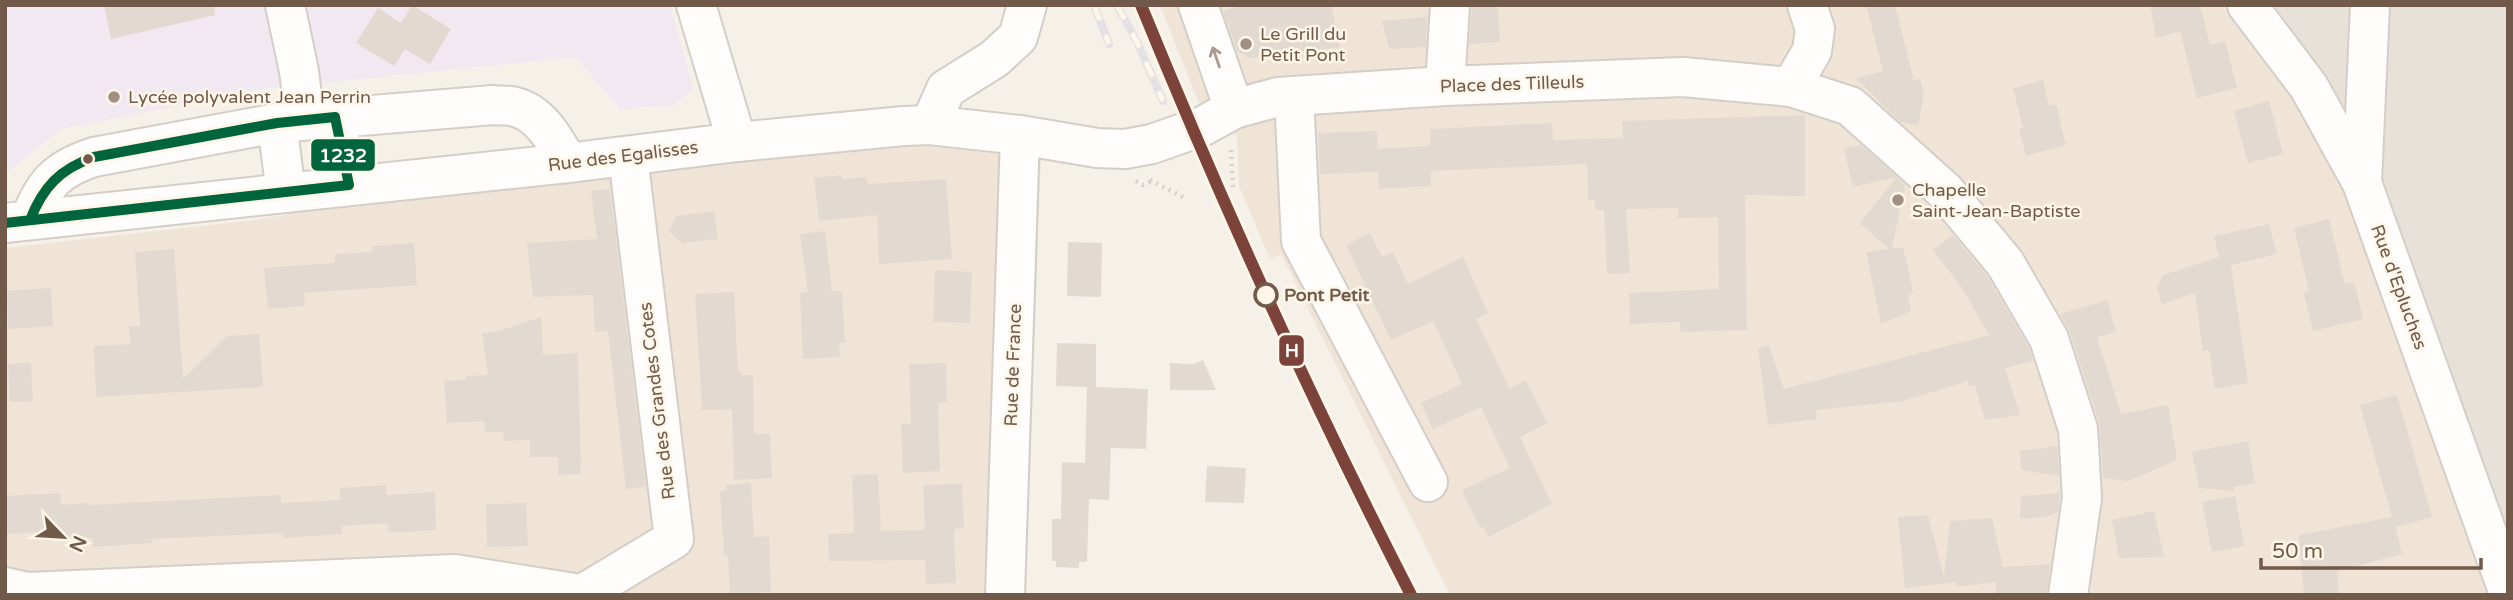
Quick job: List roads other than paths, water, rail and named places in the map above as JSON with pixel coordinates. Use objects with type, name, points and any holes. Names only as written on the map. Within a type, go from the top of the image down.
[{"type":"street","points":[[285,5],[306,120],[286,193]]},
{"type":"street","points":[[696,5],[737,142]]},
{"type":"street","points":[[930,125],[946,89],[993,59],[1018,37],[1027,5]]},
{"type":"street","points":[[1198,5],[1232,123]]},
{"type":"street","points":[[1445,86],[1450,5]]},
{"type":"street","name":"Rue d'Epluches","points":[[2247,5],[2309,87],[2362,183],[2508,591]]},
{"type":"street","points":[[2362,183],[2370,5]]},
{"type":"street","points":[[1791,87],[1812,51],[1811,17]]},
{"type":"street","points":[[1811,17],[1850,106],[1945,191],[2005,263],[2049,339],[2078,429],[2082,498],[2068,595]]},
{"type":"street","name":"Place des Tilleuls","points":[[1232,123],[1278,97],[1445,86],[1683,78],[1791,87],[1850,106]]},
{"type":"street","points":[[1294,96],[1301,242],[1428,482]]},
{"type":"street","points":[[18,222],[53,178],[72,164],[94,157],[306,120],[493,105],[517,107],[535,118],[552,134],[568,163]]},
{"type":"street","points":[[306,120],[349,185]]},
{"type":"street","name":"Rue des Egalisses","points":[[18,222],[568,163],[737,142],[930,125],[1020,135],[1097,148],[1125,149],[1152,144],[1203,126],[1232,123]]},
{"type":"street","name":"Rue de France","points":[[1005,595],[1020,135]]},
{"type":"street","name":"Rue des Grandes Cotes","points":[[581,595],[674,539],[628,156]]},
{"type":"street","points":[[19,591],[455,574],[581,595]]},
{"type":"railway","points":[[1094,5],[1109,44]]},
{"type":"railway","points":[[1117,5],[1163,101]]},
{"type":"place","name":"Le Grill du Petit Pont","points":[[1246,44]]},
{"type":"place","name":"Lycée polyvalent Jean Perrin","points":[[114,97]]},
{"type":"place","name":"Chapelle Saint-Jean-Baptiste","points":[[1898,200]]},
{"type":"place","name":"Pont Petit","points":[[1266,295]]}]
